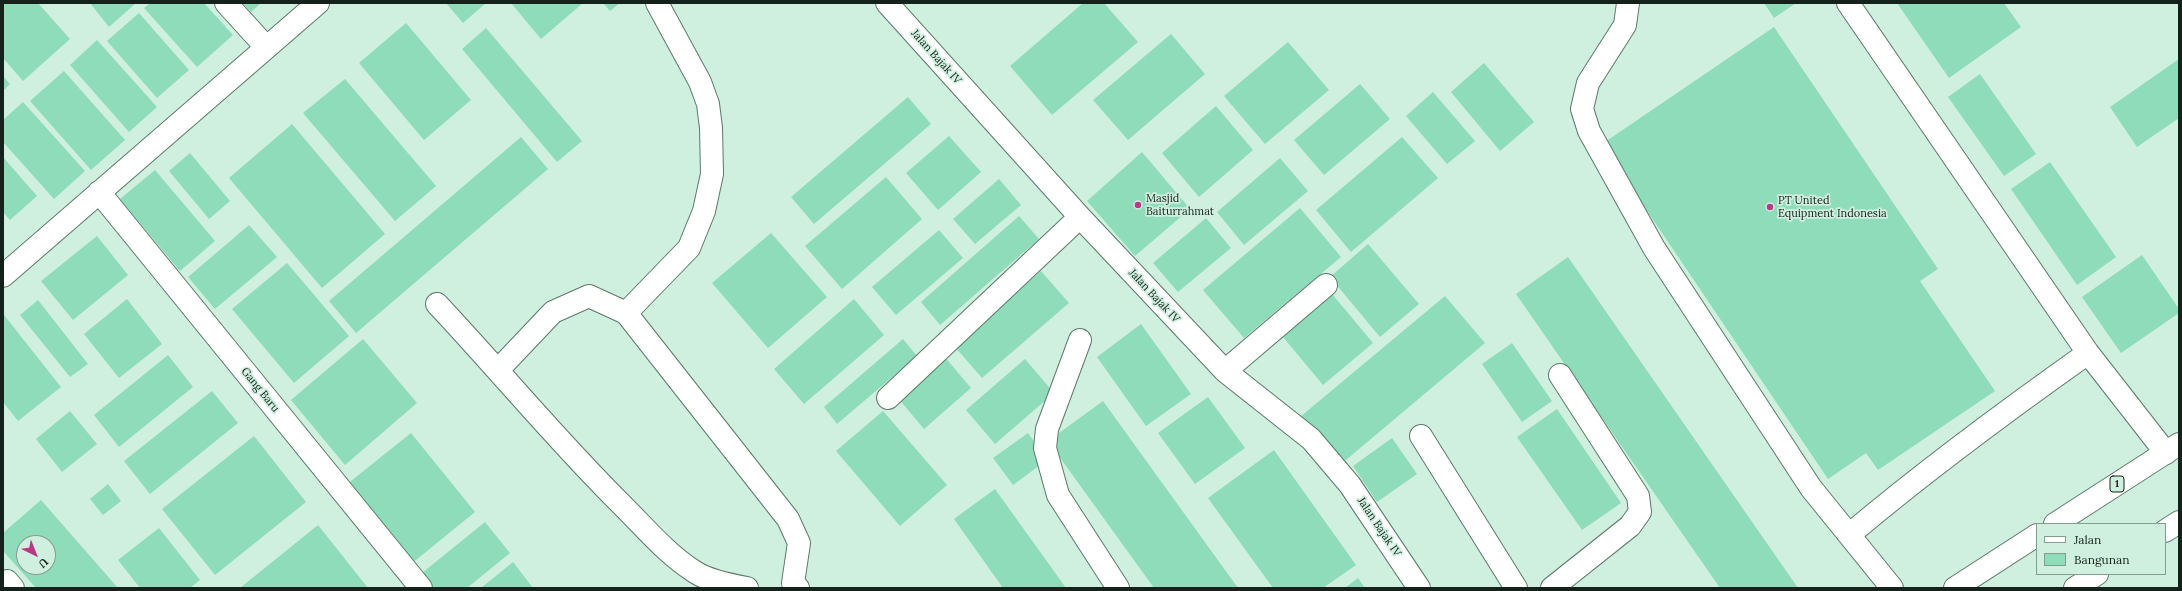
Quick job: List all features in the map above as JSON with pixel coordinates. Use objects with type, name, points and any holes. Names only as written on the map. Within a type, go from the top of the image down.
[{"type":"main road","points":[[226,3],[266,48]]},
{"type":"main road","points":[[3,276],[318,3]]},
{"type":"main road","points":[[626,313],[689,248],[704,212],[712,174],[711,128],[708,104],[700,82],[657,3]]},
{"type":"main road","name":"Jalan Bajak IV","points":[[887,3],[1080,217],[1225,371],[1311,439],[1350,485],[1419,588]]},
{"type":"main road","points":[[1628,3],[1625,25],[1588,83],[1582,109],[1589,131],[1654,248],[1811,488],[1892,588]]},
{"type":"main road","points":[[1848,3],[2088,353],[2172,448]]},
{"type":"main road","name":"Gang Baru","points":[[99,192],[421,588]]},
{"type":"main road","points":[[888,398],[1080,217]]},
{"type":"main road","points":[[1225,371],[1326,285]]},
{"type":"main road","points":[[498,370],[553,312],[589,296],[626,313],[788,519],[799,543],[790,586]]},
{"type":"main road","points":[[437,304],[585,468],[671,553],[696,573],[730,585],[747,588]]},
{"type":"main road","points":[[1080,340],[1047,429],[1045,448],[1058,495],[1118,588]]},
{"type":"main road","points":[[1849,535],[1929,469],[2088,353]]},
{"type":"main road","points":[[1552,588],[1630,526],[1640,512],[1638,496],[1560,375]]},
{"type":"main road","points":[[1421,436],[1516,588]]},
{"type":"main road","name":"1","points":[[2057,523],[2172,448]]},
{"type":"main road","points":[[2166,530],[2179,522]]},
{"type":"main road","points":[[1955,588],[2036,536]]},
{"type":"main road","points":[[2075,588],[2095,575]]},
{"type":"building","points":[[5,3],[38,3],[70,39],[23,81],[3,58],[3,5]]},
{"type":"building","points":[[90,3],[136,3],[109,27]]},
{"type":"building","points":[[150,3],[204,3],[233,35],[197,67],[144,8]]},
{"type":"building","points":[[243,3],[261,3],[251,12]]},
{"type":"building","points":[[446,3],[486,3],[463,23]]},
{"type":"building","points":[[511,3],[583,3],[541,39]]},
{"type":"building","points":[[603,3],[620,3],[610,11]]},
{"type":"building","points":[[1083,3],[1104,3],[1138,42],[1052,115],[1010,66]]},
{"type":"building","points":[[1764,3],[1796,3],[1774,18]]},
{"type":"building","points":[[1897,3],[2004,3],[2021,27],[1949,78]]},
{"type":"building","points":[[139,13],[189,70],[157,98],[107,41]]},
{"type":"building","points":[[406,23],[471,100],[424,140],[359,63]]},
{"type":"building","name":"PT United Equipment Indonesia","points":[[1774,27],[1938,269],[1920,281],[1995,391],[1878,470],[1866,453],[1828,479],[1602,144]]},
{"type":"building","points":[[486,28],[582,141],[557,162],[462,49]]},
{"type":"building","points":[[1171,34],[1205,74],[1128,140],[1093,100]]},
{"type":"building","points":[[97,40],[157,107],[129,132],[70,65]]},
{"type":"building","points":[[1288,42],[1329,90],[1265,144],[1224,96]]},
{"type":"building","points":[[2179,59],[2179,118],[2137,147],[2110,107]]},
{"type":"building","points":[[1484,63],[1534,122],[1500,151],[1451,92]]},
{"type":"building","points":[[64,71],[125,140],[91,170],[30,101]]},
{"type":"building","points":[[1980,74],[2036,154],[2004,176],[1948,97]]},
{"type":"building","points":[[3,76],[10,84],[3,91]]},
{"type":"building","points":[[345,79],[436,186],[395,221],[303,113]]},
{"type":"building","points":[[1360,84],[1390,119],[1324,175],[1294,140]]},
{"type":"building","points":[[1433,92],[1475,141],[1447,164],[1406,116]]},
{"type":"building","points":[[908,97],[931,124],[814,224],[791,197]]},
{"type":"building","points":[[23,102],[85,171],[54,199],[3,142],[3,120]]},
{"type":"building","points":[[1216,106],[1253,150],[1199,197],[1162,153]]},
{"type":"building","points":[[292,124],[385,234],[322,288],[229,178]]},
{"type":"building","points":[[949,136],[981,172],[938,210],[906,173]]},
{"type":"building","points":[[521,137],[548,169],[356,333],[329,301]]},
{"type":"building","points":[[1402,137],[1438,178],[1351,252],[1316,210]]},
{"type":"building","name":"Masjid Baiturrahmat","points":[[1142,152],[1190,209],[1135,256],[1087,201]]},
{"type":"building","points":[[190,153],[230,201],[209,219],[169,171]]},
{"type":"building","points":[[3,157],[37,196],[10,220],[3,212]]},
{"type":"building","points":[[1280,158],[1308,191],[1244,245],[1217,212]]},
{"type":"building","points":[[2050,162],[2116,257],[2077,285],[2011,189]]},
{"type":"building","points":[[155,170],[215,241],[180,271],[120,199]]},
{"type":"building","points":[[886,177],[922,219],[842,289],[805,246]]},
{"type":"building","points":[[999,179],[1021,205],[975,244],[953,219]]},
{"type":"building","points":[[1300,208],[1341,257],[1244,338],[1203,290]]},
{"type":"building","points":[[1019,216],[1039,239],[940,325],[921,302]]},
{"type":"building","points":[[1206,218],[1231,248],[1178,292],[1153,263]]},
{"type":"building","points":[[249,225],[277,257],[215,309],[188,277]]},
{"type":"building","points":[[939,230],[963,258],[896,315],[872,287]]},
{"type":"building","points":[[771,233],[827,297],[768,348],[712,283]]},
{"type":"building","points":[[97,236],[128,275],[73,320],[41,281]]},
{"type":"building","points":[[1368,244],[1419,304],[1380,337],[1330,277]]},
{"type":"building","points":[[2142,255],[2179,309],[2179,313],[2121,353],[2082,297]]},
{"type":"building","points":[[1568,257],[1798,588],[1720,588],[1516,294]]},
{"type":"building","points":[[287,263],[349,336],[294,383],[232,309]]},
{"type":"building","points":[[1041,271],[1069,303],[982,378],[955,347]]},
{"type":"building","points":[[1328,289],[1373,343],[1323,385],[1278,331]]},
{"type":"building","points":[[1445,296],[1485,343],[1340,465],[1300,417]]},
{"type":"building","points":[[127,299],[162,344],[119,378],[84,334]]},
{"type":"building","points":[[854,299],[884,335],[804,404],[774,369]]},
{"type":"building","points":[[38,300],[88,364],[70,377],[20,315]]},
{"type":"building","points":[[4,315],[61,387],[18,421],[3,402]]},
{"type":"building","points":[[1141,324],[1191,394],[1146,426],[1097,357]]},
{"type":"building","points":[[363,339],[417,403],[345,465],[291,400]]},
{"type":"building","points":[[903,339],[917,356],[837,424],[824,407]]},
{"type":"building","points":[[1512,343],[1552,401],[1522,422],[1482,364]]},
{"type":"building","points":[[168,355],[193,387],[119,447],[94,415]]},
{"type":"building","points":[[944,356],[971,388],[924,429],[897,397]]},
{"type":"building","points":[[1025,359],[1054,393],[995,444],[966,410]]},
{"type":"building","points":[[212,391],[238,423],[150,494],[124,461]]},
{"type":"building","points":[[1208,397],[1245,448],[1195,484],[1158,433]]},
{"type":"building","points":[[1103,401],[1238,588],[1154,588],[1048,441]]},
{"type":"building","points":[[1557,409],[1621,503],[1582,530],[1517,437]]},
{"type":"building","points":[[70,411],[97,444],[62,472],[36,439]]},
{"type":"building","points":[[883,411],[947,485],[900,526],[836,451]]},
{"type":"building","points":[[411,433],[475,512],[411,564],[346,485]]},
{"type":"building","points":[[1028,433],[1047,460],[1013,485],[993,458]]},
{"type":"building","points":[[254,436],[306,502],[215,575],[162,509]]},
{"type":"building","points":[[1392,438],[1417,474],[1377,502],[1353,466]]},
{"type":"building","points":[[1274,450],[1356,565],[1323,588],[1273,588],[1208,498]]},
{"type":"building","points":[[108,484],[121,501],[103,515],[90,499]]},
{"type":"building","points":[[995,489],[1066,588],[1003,588],[954,519]]},
{"type":"building","points":[[41,500],[118,588],[36,588],[24,575],[56,575],[56,535],[16,535],[16,566],[3,551],[3,533]]},
{"type":"building","points":[[485,522],[510,553],[467,588],[426,588],[417,577]]},
{"type":"building","points":[[318,525],[368,588],[240,588]]},
{"type":"building","points":[[159,528],[200,580],[190,588],[140,588],[118,560]]},
{"type":"building","points":[[513,562],[533,588],[481,588]]},
{"type":"building","points":[[1358,578],[1365,588],[1345,588]]},
{"type":"place","name":"Masjid Baiturrahmat","points":[[1138,205]]},
{"type":"place","name":"PT United Equipment Indonesia","points":[[1770,207]]}]
